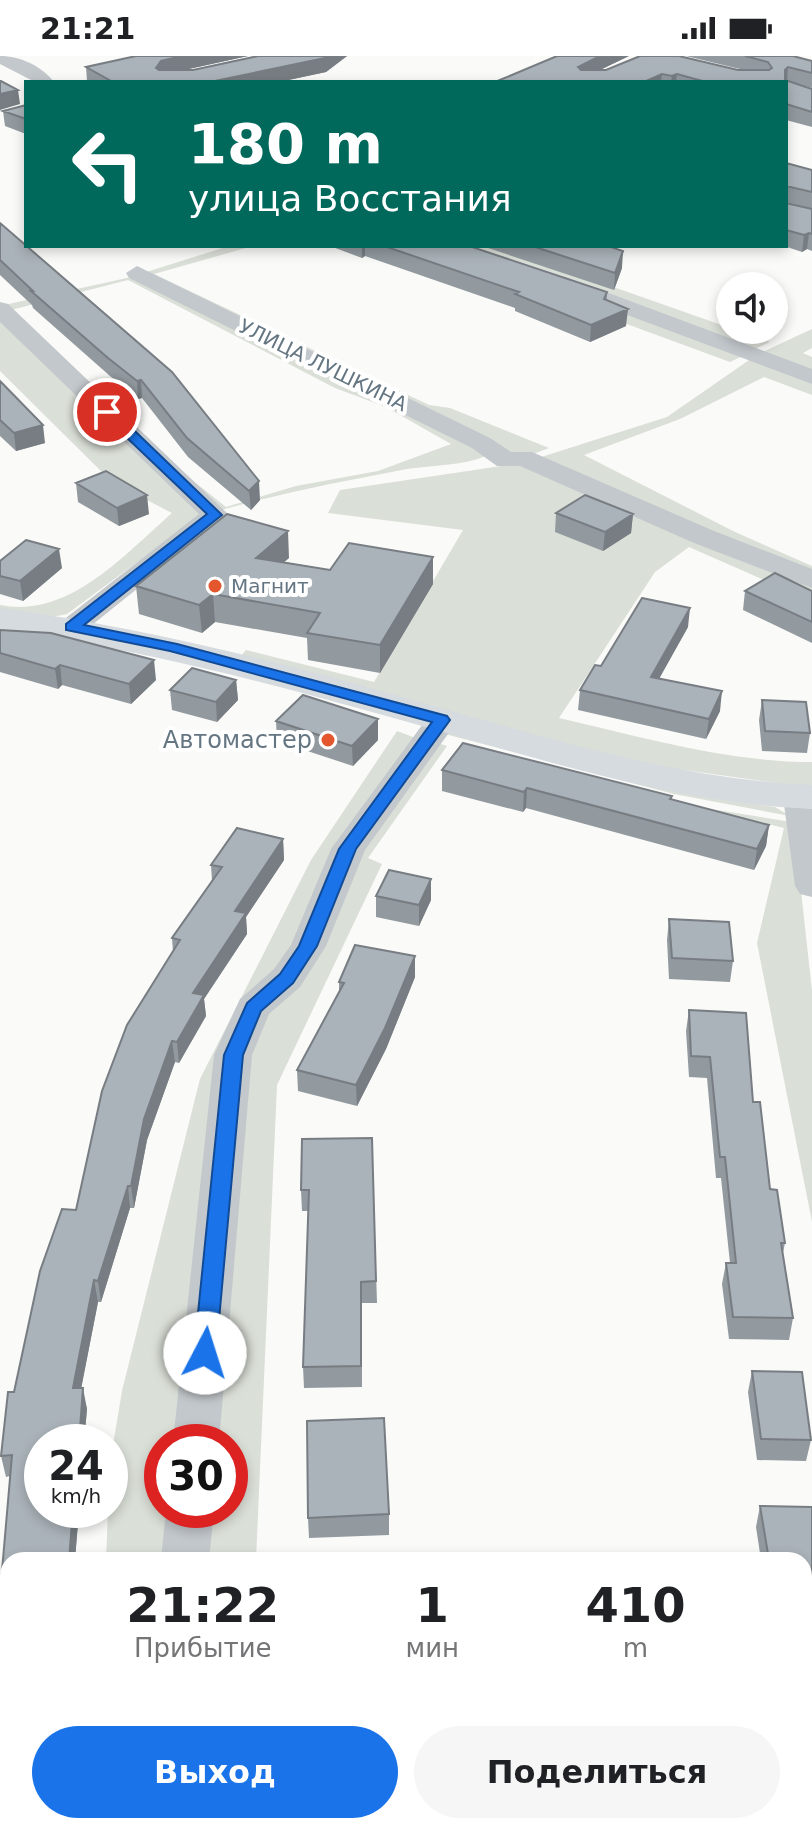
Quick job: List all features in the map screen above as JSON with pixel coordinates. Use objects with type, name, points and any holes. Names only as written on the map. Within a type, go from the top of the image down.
[{"type":"main road","points":[[0,619],[72,627],[172,647],[628,771],[717,788],[805,797]]},
{"type":"street","points":[[0,57],[37,74],[43,80]]},
{"type":"street","name":"УЛИЦА ЛУШКИНА","points":[[137,273],[515,459],[812,579]]},
{"type":"street","points":[[541,276],[812,377]]},
{"type":"street","points":[[0,309],[215,515],[72,627]]},
{"type":"street","points":[[198,1424],[233,1055],[253,1008],[287,978],[308,946],[348,849],[442,720]]},
{"type":"street","points":[[805,797],[812,886]]},
{"type":"street","points":[[186,1552],[188,1528]]},
{"type":"shaded area","points":[[223,248],[246,248],[154,274],[429,405],[450,408],[549,448],[523,458],[143,273]]},
{"type":"shaded area","points":[[420,248],[450,248],[745,355],[730,362]]},
{"type":"shaded area","points":[[465,248],[503,248],[716,323],[716,338]]},
{"type":"shaded area","points":[[136,276],[466,441],[486,456],[467,462],[407,469],[337,483],[221,510],[177,468],[226,507],[296,486],[378,471],[451,444],[386,407],[335,388],[128,280],[11,310],[4,305]]},
{"type":"shaded area","points":[[0,318],[201,515],[67,614],[52,617],[0,612],[0,605],[25,607],[72,593],[115,564],[172,513],[112,482],[0,371]]},
{"type":"shaded area","points":[[812,329],[812,348],[803,353],[812,357],[812,374],[758,354],[780,344],[788,344],[788,340]]},
{"type":"shaded area","points":[[732,344],[766,344],[751,351]]},
{"type":"shaded area","points":[[752,358],[812,381],[812,395],[764,377],[680,419],[584,455],[735,532],[812,566],[812,574],[535,459],[667,417]]},
{"type":"shaded area","points":[[522,463],[812,587],[812,601],[689,547],[655,572],[559,718],[716,753],[812,762],[812,788],[634,763],[241,656],[246,650],[374,682],[463,530],[328,513],[340,490]]},
{"type":"shaded area","points":[[443,730],[719,799],[775,807],[790,816],[674,794],[441,733]]},
{"type":"shaded area","points":[[397,731],[418,739],[300,940],[244,1004],[182,1424],[144,1424],[144,1528],[169,1528],[167,1552],[106,1552],[107,1528],[128,1528],[128,1424],[116,1424],[122,1391],[200,1079],[311,860]]},
{"type":"shaded area","points":[[434,742],[447,746],[368,858],[382,864],[277,1085],[256,1552],[205,1552],[207,1528],[248,1528],[248,1424],[217,1424],[248,1057],[264,1010],[357,852]]},
{"type":"shaded area","points":[[699,807],[791,822],[794,827],[812,991],[812,1222],[757,943],[784,828]]},
{"type":"building","points":[[136,56],[182,56],[161,61],[156,68],[193,70],[258,56],[328,56],[220,80],[109,80],[86,67]]},
{"type":"building","points":[[557,56],[600,56],[578,67],[581,70],[606,70],[640,56],[679,56],[738,70],[772,68],[768,62],[745,56],[793,56],[812,61],[812,73],[788,67],[785,80],[699,80],[677,74],[662,74],[648,80],[500,80]]},
{"type":"building","points":[[1,81],[18,90],[0,94]]},
{"type":"building","points":[[788,81],[812,89],[812,112],[788,105]]},
{"type":"building","points":[[24,106],[24,118],[3,111]]},
{"type":"building","points":[[788,164],[812,170],[812,192],[788,186]]},
{"type":"building","points":[[788,203],[812,209],[812,234],[788,231]]},
{"type":"building","points":[[0,223],[24,244],[24,248],[29,248],[172,372],[259,481],[249,491],[187,438],[141,380],[137,381],[108,358],[0,260]]},
{"type":"building","points":[[390,248],[475,248],[607,292],[604,299],[628,309],[591,325],[515,294],[519,292]]},
{"type":"building","points":[[538,248],[614,248],[623,251],[615,273]]},
{"type":"building","points":[[0,381],[43,425],[14,433],[0,420]]},
{"type":"building","points":[[106,471],[147,495],[117,508],[76,483]]},
{"type":"building","points":[[585,495],[633,514],[605,532],[556,513]]},
{"type":"building","points":[[227,514],[288,531],[256,558],[330,570],[349,543],[433,557],[380,645],[307,633],[320,613],[213,594],[199,605],[136,586]]},
{"type":"building","points":[[26,540],[59,549],[20,581],[0,576],[0,561]]},
{"type":"building","points":[[775,573],[812,591],[812,622],[745,591]]},
{"type":"building","points":[[642,598],[690,608],[651,677],[722,691],[709,719],[580,690],[595,665],[601,666]]},
{"type":"building","points":[[0,630],[51,633],[154,660],[129,684],[60,665],[55,669],[0,653]]},
{"type":"building","points":[[192,668],[236,680],[216,702],[170,690]]},
{"type":"building","points":[[303,695],[378,719],[352,746],[276,721]]},
{"type":"building","points":[[762,700],[806,702],[810,733],[765,731]]},
{"type":"building","points":[[463,743],[672,796],[670,799],[769,825],[757,849],[527,788],[524,792],[442,770]]},
{"type":"building","points":[[237,828],[283,839],[235,911],[246,913],[193,993],[204,995],[177,1042],[172,1041],[144,1119],[131,1186],[128,1186],[98,1281],[94,1280],[73,1388],[83,1388],[80,1424],[24,1424],[24,1528],[72,1528],[70,1552],[4,1552],[12,1455],[1,1456],[8,1392],[14,1392],[40,1271],[62,1209],[76,1210],[102,1091],[127,1025],[180,940],[172,938],[222,867],[211,865]]},
{"type":"building","points":[[389,870],[431,879],[419,905],[376,896]]},
{"type":"building","points":[[669,919],[729,922],[733,961],[672,958]]},
{"type":"building","points":[[355,945],[415,956],[385,1028],[356,1085],[297,1070],[344,983],[339,982]]},
{"type":"building","points":[[689,1010],[746,1013],[753,1102],[760,1102],[770,1189],[777,1190],[785,1243],[781,1243],[793,1318],[733,1317],[726,1263],[736,1263],[725,1157],[720,1157],[710,1057],[691,1056]]},
{"type":"building","points":[[372,1138],[376,1281],[361,1282],[361,1366],[303,1367],[309,1190],[301,1190],[302,1139]]},
{"type":"building","points":[[752,1371],[802,1372],[811,1440],[761,1439]]},
{"type":"building","points":[[384,1418],[389,1514],[308,1518],[307,1421]]},
{"type":"building","points":[[760,1506],[812,1507],[812,1552],[768,1552]]},
{"type":"place","name":"Магнит","points":[[215,586]]},
{"type":"place","name":"Автомастер","points":[[328,740]]},
{"type":"route","points":[[107,412],[215,515],[72,627],[172,647],[442,720],[348,849],[308,946],[287,978],[253,1008],[233,1055],[205,1353]]}]
